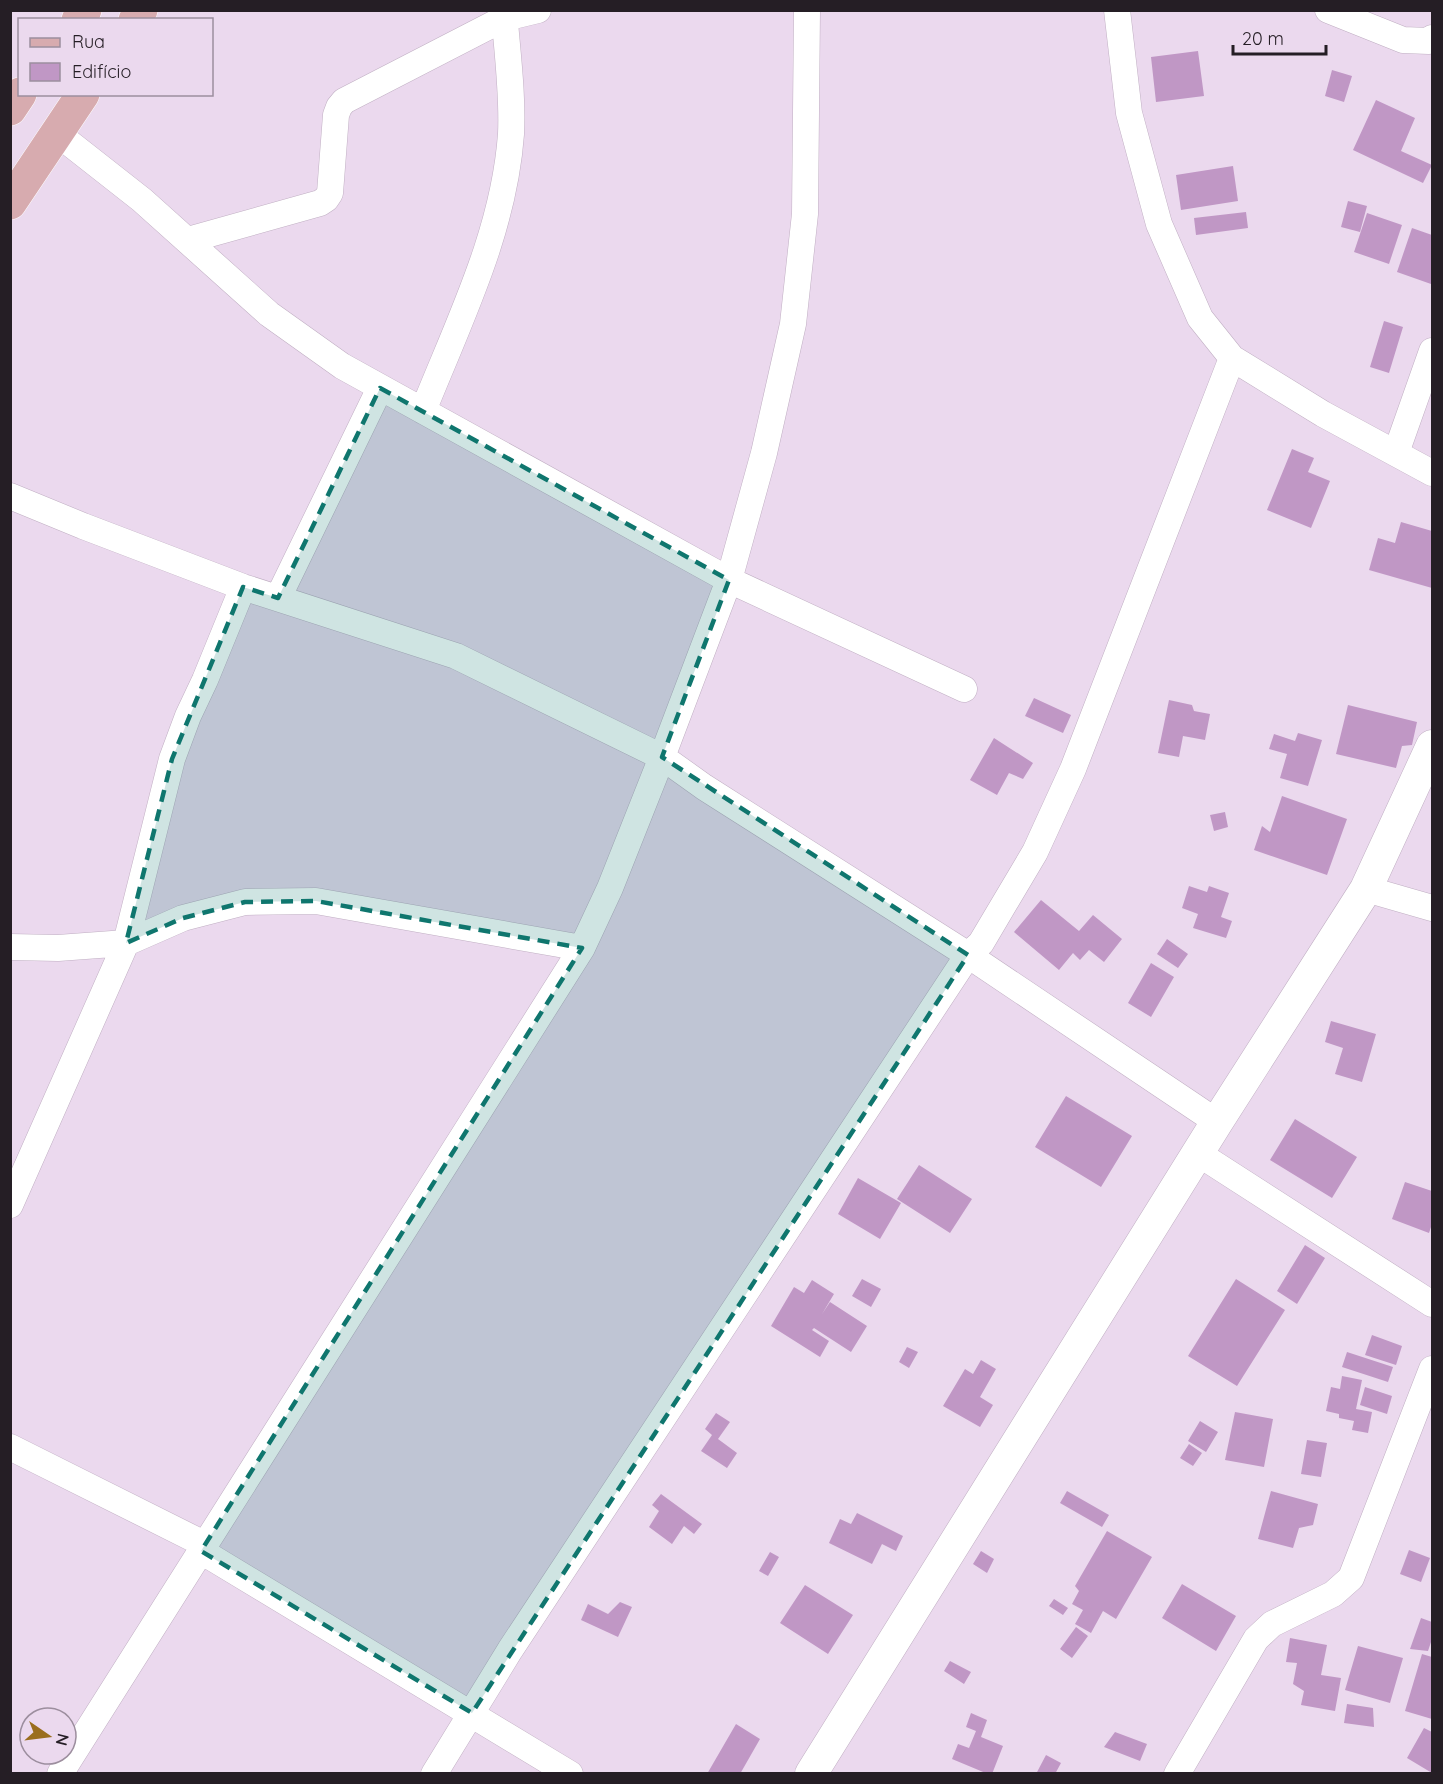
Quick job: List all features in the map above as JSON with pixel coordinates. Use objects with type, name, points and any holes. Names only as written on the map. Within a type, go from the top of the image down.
[{"type":"main road","points":[[10,203],[82,96]]},
{"type":"street","points":[[188,240],[320,203],[330,193],[336,115],[344,101],[504,14],[538,10]]},
{"type":"street","points":[[60,1773],[582,948],[609,888],[662,757],[729,580],[764,453],[793,324],[805,214],[807,10]]},
{"type":"street","points":[[1117,10],[1129,113],[1158,224],[1200,318],[1232,358],[1323,414],[1432,472]]},
{"type":"street","points":[[1328,10],[1403,40],[1429,41],[1432,38]]},
{"type":"street","points":[[423,411],[488,250],[502,197],[511,133],[504,14]]},
{"type":"street","points":[[58,134],[142,200],[269,314],[342,366],[729,580],[964,689]]},
{"type":"street","points":[[1396,453],[1432,351]]},
{"type":"street","points":[[434,1773],[516,1640],[968,955],[981,943],[1035,852],[1073,769],[1232,358]]},
{"type":"street","points":[[278,598],[381,388]]},
{"type":"street","points":[[10,496],[243,587],[456,656],[662,757],[704,788],[968,955],[1217,1122]]},
{"type":"street","points":[[10,1204],[116,971],[126,943],[172,759],[243,587]]},
{"type":"street","points":[[811,1773],[1365,889],[1432,746]]},
{"type":"street","points":[[1365,889],[1432,908]]},
{"type":"street","points":[[10,947],[58,948],[126,943],[183,918],[245,902],[316,901],[582,948]]},
{"type":"street","points":[[1199,1154],[1432,1304]]},
{"type":"street","points":[[1177,1773],[1257,1639],[1272,1624],[1333,1594],[1351,1578],[1432,1369]]},
{"type":"street","points":[[10,1447],[204,1548],[570,1773]]},
{"type":"highlighted area","points":[[380,388],[729,580],[662,757],[968,955],[472,1713],[201,1551],[582,948],[316,901],[245,902],[183,918],[126,943],[172,759],[243,587],[278,598]]},
{"type":"building","points":[[1198,51],[1204,96],[1156,102],[1151,57]]},
{"type":"building","points":[[1332,70],[1352,76],[1344,102],[1325,96]]},
{"type":"building","points":[[1376,100],[1415,118],[1401,151],[1432,165],[1423,183],[1353,150]]},
{"type":"building","points":[[1233,166],[1238,201],[1181,210],[1176,175]]},
{"type":"building","points":[[1348,201],[1367,206],[1360,232],[1341,227]]},
{"type":"building","points":[[1246,212],[1248,228],[1196,235],[1194,218]]},
{"type":"building","points":[[1367,213],[1402,225],[1389,264],[1354,252]]},
{"type":"building","points":[[1412,228],[1432,235],[1431,284],[1397,272]]},
{"type":"building","points":[[1384,321],[1403,327],[1389,373],[1370,367]]},
{"type":"building","points":[[1292,449],[1314,458],[1308,472],[1330,481],[1311,528],[1267,510]]},
{"type":"building","points":[[1401,522],[1432,531],[1432,588],[1369,570],[1378,538],[1395,543]]},
{"type":"building","points":[[1034,698],[1071,715],[1063,733],[1025,716]]},
{"type":"building","points":[[1169,700],[1192,705],[1194,711],[1210,714],[1205,740],[1183,736],[1179,757],[1158,753]]},
{"type":"building","points":[[1348,705],[1417,722],[1412,745],[1402,746],[1396,768],[1336,754]]},
{"type":"building","points":[[1298,733],[1322,740],[1308,786],[1280,778],[1287,754],[1269,749],[1274,734],[1295,741]]},
{"type":"building","points":[[994,738],[1033,763],[1023,779],[1009,773],[997,795],[970,780]]},
{"type":"building","points":[[1282,796],[1347,819],[1327,875],[1254,850],[1262,826],[1270,832]]},
{"type":"building","points":[[1225,812],[1228,827],[1214,831],[1210,815]]},
{"type":"building","points":[[1189,886],[1207,892],[1209,886],[1229,893],[1221,917],[1232,921],[1226,938],[1193,928],[1198,914],[1182,908]]},
{"type":"building","points":[[1041,900],[1079,931],[1093,915],[1122,939],[1104,962],[1089,950],[1080,960],[1073,953],[1059,970],[1014,932]]},
{"type":"building","points":[[1167,939],[1188,954],[1178,968],[1157,954]]},
{"type":"building","points":[[1151,963],[1174,977],[1151,1017],[1128,1003]]},
{"type":"building","points":[[1331,1021],[1376,1034],[1362,1082],[1335,1074],[1343,1048],[1325,1042]]},
{"type":"building","points":[[1066,1096],[1132,1136],[1101,1187],[1035,1147]]},
{"type":"building","points":[[1295,1119],[1357,1157],[1332,1198],[1270,1160]]},
{"type":"building","points":[[919,1165],[972,1199],[950,1233],[897,1199]]},
{"type":"building","points":[[858,1178],[901,1203],[880,1239],[838,1214]]},
{"type":"building","points":[[1405,1182],[1432,1191],[1432,1224],[1429,1233],[1392,1219]]},
{"type":"building","points":[[1305,1245],[1325,1258],[1297,1304],[1277,1291]]},
{"type":"building","points":[[862,1279],[881,1289],[871,1307],[852,1296]]},
{"type":"building","points":[[1236,1279],[1285,1310],[1237,1386],[1188,1356]]},
{"type":"building","points":[[812,1280],[834,1294],[822,1314],[830,1302],[867,1326],[851,1352],[814,1328],[812,1330],[829,1341],[820,1357],[771,1326],[794,1287],[804,1293]]},
{"type":"building","points":[[1372,1335],[1402,1346],[1396,1365],[1365,1355]]},
{"type":"building","points":[[907,1347],[918,1352],[909,1368],[899,1362]]},
{"type":"building","points":[[1347,1352],[1393,1367],[1388,1382],[1342,1367]]},
{"type":"building","points":[[981,1360],[996,1369],[980,1397],[993,1405],[980,1427],[943,1406],[965,1369],[973,1374]]},
{"type":"building","points":[[1342,1376],[1362,1380],[1356,1409],[1372,1412],[1368,1433],[1352,1430],[1354,1421],[1339,1418],[1339,1414],[1326,1411],[1331,1387],[1340,1389]]},
{"type":"building","points":[[1365,1387],[1392,1396],[1387,1414],[1360,1405]]},
{"type":"building","points":[[1235,1412],[1273,1419],[1264,1467],[1225,1460]]},
{"type":"building","points":[[716,1413],[730,1422],[718,1439],[737,1453],[727,1468],[701,1451],[712,1435],[705,1429]]},
{"type":"building","points":[[1200,1421],[1218,1432],[1206,1452],[1188,1441]]},
{"type":"building","points":[[1307,1440],[1327,1443],[1321,1477],[1301,1474]]},
{"type":"building","points":[[1189,1444],[1202,1453],[1193,1466],[1180,1458]]},
{"type":"building","points":[[1067,1491],[1109,1515],[1102,1527],[1060,1503]]},
{"type":"building","points":[[1271,1491],[1318,1504],[1313,1525],[1299,1528],[1293,1548],[1258,1539]]},
{"type":"building","points":[[661,1494],[702,1524],[694,1534],[684,1526],[672,1544],[649,1527],[659,1511],[652,1505]]},
{"type":"building","points":[[857,1513],[903,1536],[896,1551],[882,1544],[872,1564],[829,1543],[840,1519],[851,1524]]},
{"type":"building","points":[[1107,1531],[1152,1557],[1116,1619],[1103,1611],[1091,1633],[1075,1624],[1083,1610],[1072,1604],[1079,1591],[1075,1586]]},
{"type":"building","points":[[1409,1550],[1430,1558],[1421,1582],[1400,1574]]},
{"type":"building","points":[[981,1551],[994,1559],[987,1573],[973,1564]]},
{"type":"building","points":[[770,1552],[779,1557],[768,1576],[759,1571]]},
{"type":"building","points":[[1182,1584],[1236,1616],[1216,1651],[1162,1618]]},
{"type":"building","points":[[805,1585],[853,1615],[828,1654],[780,1623]]},
{"type":"building","points":[[1054,1599],[1068,1608],[1063,1615],[1049,1606]]},
{"type":"building","points":[[620,1602],[632,1607],[618,1637],[581,1620],[588,1604],[608,1614]]},
{"type":"building","points":[[1421,1618],[1432,1622],[1432,1639],[1428,1651],[1410,1649]]},
{"type":"building","points":[[1076,1627],[1088,1636],[1072,1658],[1060,1649]]},
{"type":"building","points":[[1290,1638],[1327,1645],[1321,1675],[1341,1678],[1335,1711],[1301,1705],[1304,1691],[1293,1684],[1297,1663],[1286,1662]]},
{"type":"building","points":[[1358,1646],[1403,1658],[1390,1703],[1345,1690]]},
{"type":"building","points":[[1422,1654],[1432,1657],[1432,1719],[1405,1711]]},
{"type":"building","points":[[950,1661],[971,1672],[964,1684],[944,1671]]},
{"type":"building","points":[[1347,1704],[1373,1708],[1374,1727],[1344,1723]]},
{"type":"building","points":[[971,1713],[987,1720],[981,1737],[1003,1746],[992,1774],[952,1759],[958,1744],[969,1748],[976,1731],[966,1727]]},
{"type":"building","points":[[736,1724],[760,1739],[740,1774],[707,1774]]},
{"type":"building","points":[[1424,1728],[1432,1732],[1432,1773],[1407,1758]]},
{"type":"building","points":[[1115,1732],[1147,1744],[1140,1761],[1104,1747]]},
{"type":"building","points":[[1046,1755],[1061,1763],[1055,1774],[1036,1774]]}]
